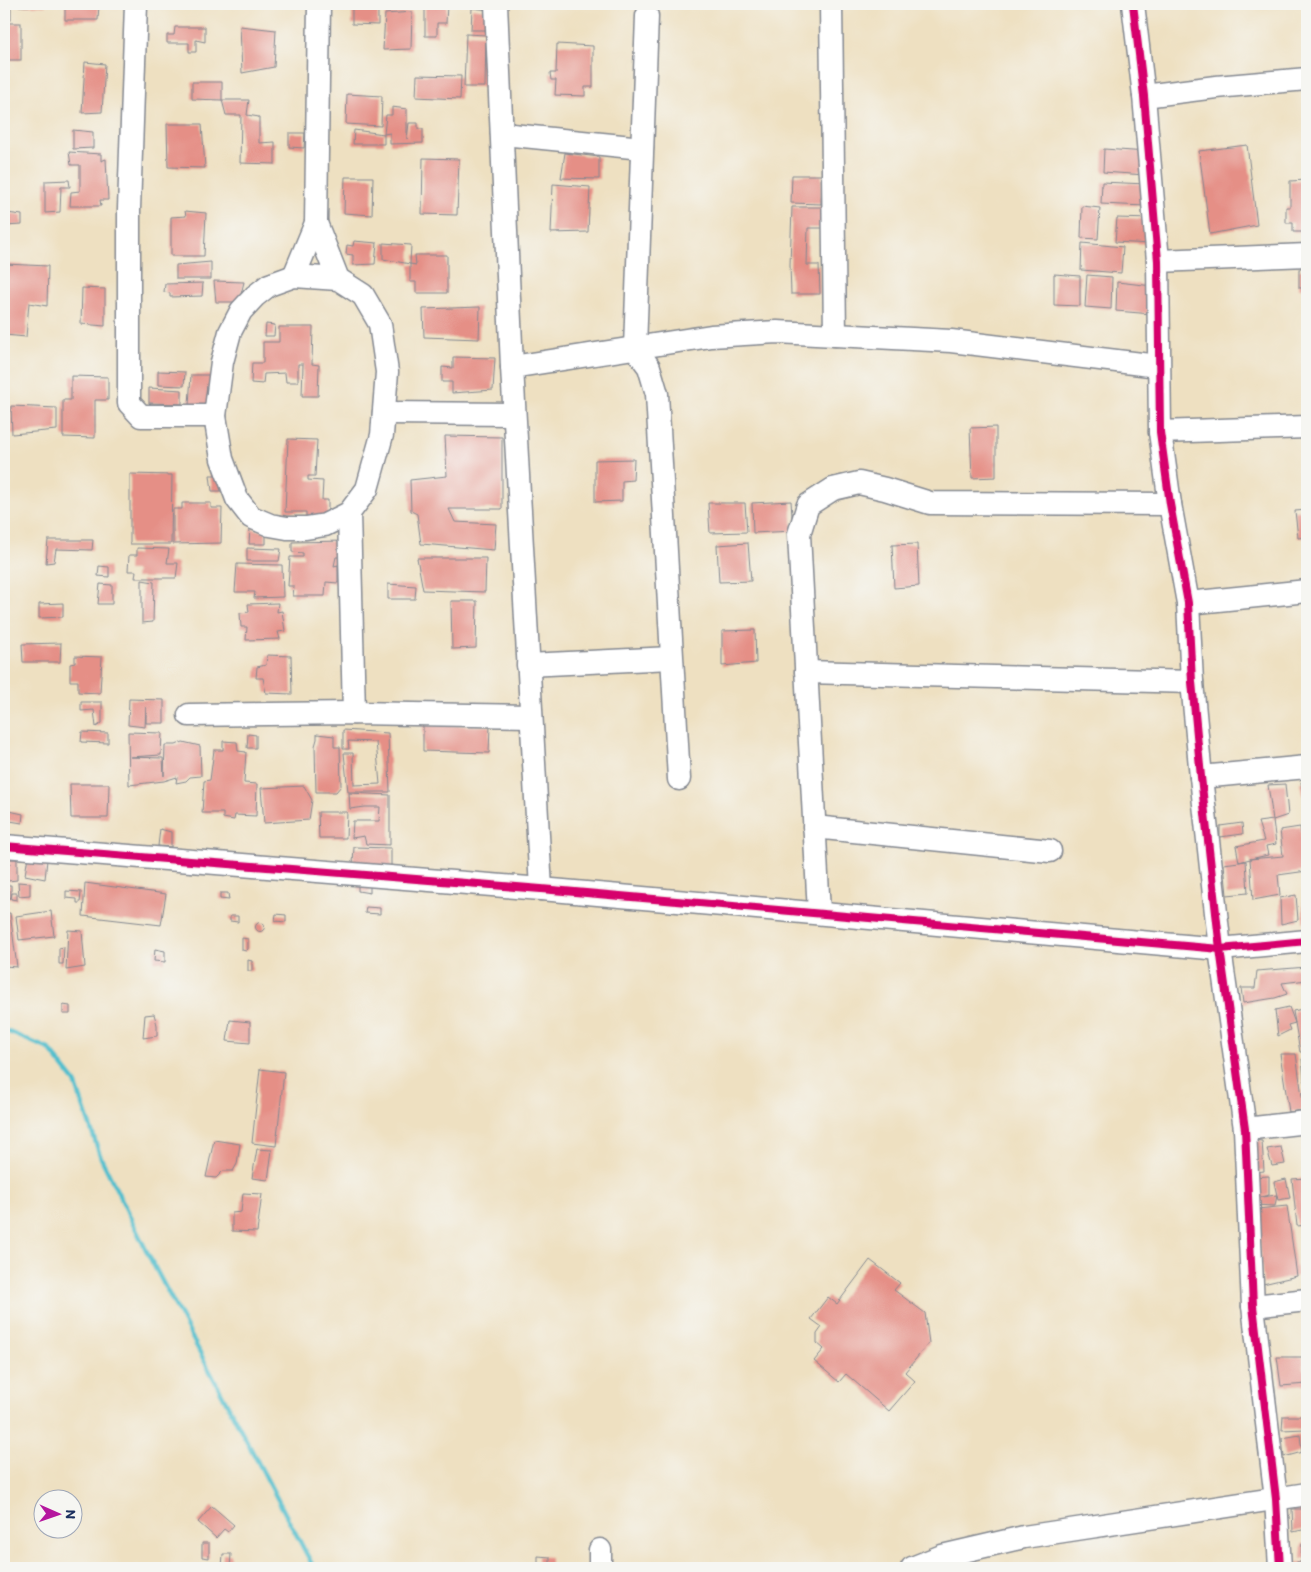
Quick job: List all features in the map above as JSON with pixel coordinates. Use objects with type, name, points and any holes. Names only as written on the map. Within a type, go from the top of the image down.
[{"type":"street","points":[[136,4],[129,209],[129,403],[141,416],[215,416]]},
{"type":"street","points":[[294,276],[316,223],[319,4]]},
{"type":"street","points":[[496,4],[514,414],[540,889]]},
{"type":"street","points":[[831,4],[835,335]]},
{"type":"street","points":[[1133,4],[1144,96],[1158,261],[1160,432],[1170,504],[1188,603],[1192,682],[1201,777],[1220,949],[1245,1129],[1253,1306],[1276,1499],[1280,1568]]},
{"type":"street","points":[[647,16],[636,348],[649,367],[657,394],[679,779]]},
{"type":"street","points":[[1144,96],[1307,79]]},
{"type":"street","points":[[502,134],[642,148]]},
{"type":"street","points":[[316,223],[338,279]]},
{"type":"street","points":[[1158,261],[1307,255]]},
{"type":"street","points":[[294,276],[338,279],[363,296],[380,324],[387,372],[382,435],[367,489],[349,513],[325,525],[306,528],[287,528],[270,525],[251,517],[237,499],[222,460],[215,416],[222,362],[230,332],[241,311],[269,285],[294,276]]},
{"type":"street","points":[[512,367],[711,336],[777,332],[951,341],[1158,366]]},
{"type":"street","points":[[384,413],[514,414]]},
{"type":"street","points":[[1160,432],[1307,427]]},
{"type":"street","points":[[819,913],[799,534],[808,505],[833,489],[858,484],[885,489],[930,504],[1170,504]]},
{"type":"street","points":[[349,513],[354,713]]},
{"type":"street","points":[[1188,603],[1307,591]]},
{"type":"street","points":[[528,665],[671,658]]},
{"type":"street","points":[[806,672],[1192,682]]},
{"type":"street","points":[[189,715],[354,713],[531,716]]},
{"type":"street","points":[[1201,777],[1307,767]]},
{"type":"street","points":[[814,828],[1050,851]]},
{"type":"street","points":[[4,846],[540,889],[1220,949],[1307,941]]},
{"type":"street","points":[[1245,1129],[1307,1122]]},
{"type":"street","points":[[1253,1306],[1307,1300]]},
{"type":"street","points":[[912,1568],[942,1556],[1024,1537],[1307,1494]]},
{"type":"building","points":[[19,4],[45,4],[46,6],[19,6]]},
{"type":"building","points":[[65,4],[99,4],[98,20],[65,20]]},
{"type":"building","points":[[352,4],[378,4],[378,25],[352,24]]},
{"type":"building","points":[[425,4],[447,4],[446,23],[437,23],[437,36],[425,36]]},
{"type":"building","points":[[4,8],[11,8],[11,20],[4,20]]},
{"type":"building","points":[[472,8],[489,10],[488,30],[471,30]]},
{"type":"building","points":[[412,12],[411,49],[383,50],[385,14]]},
{"type":"building","points":[[1304,19],[1307,19],[1307,38],[1306,38]]},
{"type":"building","points":[[4,23],[21,23],[21,60],[4,60]]},
{"type":"building","points":[[240,26],[276,30],[274,67],[242,73]]},
{"type":"building","points":[[175,27],[205,27],[205,42],[196,40],[196,52],[189,52],[189,43],[167,43],[167,35],[174,35]]},
{"type":"building","points":[[466,34],[486,35],[485,87],[464,87]]},
{"type":"building","points":[[557,44],[593,46],[593,87],[585,87],[585,96],[555,95],[556,80],[551,80],[550,73],[556,73]]},
{"type":"building","points":[[85,62],[105,64],[102,112],[82,113]]},
{"type":"building","points":[[417,75],[461,76],[460,99],[416,97]]},
{"type":"building","points":[[192,82],[222,82],[222,100],[192,99]]},
{"type":"building","points":[[347,94],[382,96],[381,126],[346,124]]},
{"type":"building","points":[[222,100],[249,100],[247,115],[259,117],[259,143],[275,142],[275,164],[240,163],[241,115],[226,115]]},
{"type":"building","points":[[392,107],[407,109],[407,139],[409,123],[418,123],[418,129],[423,129],[423,143],[390,144],[390,133],[384,134],[386,115],[392,115]]},
{"type":"building","points":[[167,124],[202,124],[205,168],[168,167]]},
{"type":"building","points":[[73,130],[93,132],[93,148],[73,149]]},
{"type":"building","points":[[354,130],[384,134],[384,144],[353,144]]},
{"type":"building","points":[[289,133],[305,133],[304,148],[289,147]]},
{"type":"building","points":[[1247,145],[1257,225],[1210,234],[1199,151]]},
{"type":"building","points":[[1104,149],[1147,152],[1145,175],[1103,172]]},
{"type":"building","points":[[69,152],[101,154],[101,161],[106,159],[108,200],[100,200],[101,206],[70,206],[71,192],[80,191],[80,165],[71,165]]},
{"type":"building","points":[[565,153],[599,157],[599,179],[561,178]]},
{"type":"building","points":[[423,158],[459,159],[457,215],[422,214]]},
{"type":"building","points":[[792,175],[822,175],[821,204],[791,203]]},
{"type":"building","points":[[345,177],[373,177],[372,215],[344,213]]},
{"type":"building","points":[[69,180],[70,187],[61,187],[60,212],[45,213],[45,181]]},
{"type":"building","points":[[1307,180],[1307,232],[1293,232],[1293,223],[1286,223],[1286,207],[1290,207],[1290,181]]},
{"type":"building","points":[[1102,182],[1146,184],[1145,206],[1101,204]]},
{"type":"building","points":[[553,184],[590,187],[588,232],[551,233]]},
{"type":"building","points":[[1082,206],[1100,208],[1098,239],[1081,238]]},
{"type":"building","points":[[792,207],[826,207],[826,228],[808,228],[807,265],[819,265],[820,294],[791,294]]},
{"type":"building","points":[[185,211],[206,213],[204,256],[171,256],[171,217],[186,216]]},
{"type":"building","points":[[7,213],[22,215],[22,225],[4,226]]},
{"type":"building","points":[[1117,218],[1151,219],[1150,244],[1115,242]]},
{"type":"building","points":[[354,241],[377,243],[375,264],[353,265],[353,255],[346,254],[347,245],[353,246]]},
{"type":"building","points":[[383,243],[411,245],[410,264],[383,259]]},
{"type":"building","points":[[1082,243],[1123,247],[1121,273],[1081,270]]},
{"type":"building","points":[[415,255],[447,255],[447,293],[416,293],[416,282],[410,282],[410,264],[416,265]]},
{"type":"building","points":[[211,262],[211,279],[176,279],[176,265]]},
{"type":"building","points":[[5,264],[48,266],[47,306],[29,303],[26,337],[5,335]]},
{"type":"building","points":[[1299,269],[1307,269],[1307,288],[1299,288]]},
{"type":"building","points":[[1054,274],[1080,276],[1080,306],[1054,305]]},
{"type":"building","points":[[1087,275],[1112,277],[1111,309],[1085,307]]},
{"type":"building","points":[[214,281],[244,282],[239,302],[216,302]]},
{"type":"building","points":[[1117,282],[1153,286],[1152,314],[1116,311]]},
{"type":"building","points":[[203,283],[202,296],[170,297],[170,293],[164,292],[165,284]]},
{"type":"building","points":[[82,288],[105,289],[105,326],[81,324]]},
{"type":"building","points":[[480,307],[479,339],[424,337],[423,309]]},
{"type":"building","points":[[266,324],[275,325],[274,336],[265,336]]},
{"type":"building","points":[[279,327],[313,327],[312,364],[319,365],[318,396],[302,396],[303,364],[298,364],[298,382],[286,382],[285,373],[264,374],[263,384],[251,383],[252,363],[263,363],[263,342],[279,342]]},
{"type":"building","points":[[453,357],[495,358],[493,390],[452,393],[452,382],[442,382],[442,367],[453,368]]},
{"type":"building","points":[[158,371],[185,372],[184,386],[158,385]]},
{"type":"building","points":[[191,375],[211,375],[211,405],[189,405]]},
{"type":"building","points":[[71,376],[108,377],[108,400],[95,400],[95,438],[63,437],[63,400],[71,400]]},
{"type":"building","points":[[149,388],[182,390],[182,404],[149,403]]},
{"type":"building","points":[[11,406],[57,408],[57,430],[12,434]]},
{"type":"building","points":[[996,427],[996,477],[972,478],[970,428]]},
{"type":"building","points":[[445,436],[502,437],[502,509],[449,509],[455,522],[496,524],[494,550],[421,544],[417,514],[411,511],[410,480],[447,476]]},
{"type":"building","points":[[288,439],[317,440],[315,476],[308,476],[308,480],[323,481],[322,500],[328,500],[328,516],[306,516],[306,512],[285,512]]},
{"type":"building","points":[[634,459],[633,480],[622,481],[622,501],[595,502],[595,460]]},
{"type":"building","points":[[130,474],[172,475],[171,544],[130,544]]},
{"type":"building","points":[[210,475],[222,475],[223,491],[212,491]]},
{"type":"building","points":[[791,501],[793,531],[753,533],[752,503]]},
{"type":"building","points":[[182,503],[211,503],[211,508],[222,508],[221,543],[173,544],[173,509],[182,509]]},
{"type":"building","points":[[708,503],[745,503],[747,532],[710,533]]},
{"type":"building","points":[[1307,510],[1307,537],[1298,538],[1295,511]]},
{"type":"building","points":[[250,528],[266,532],[266,544],[249,544]]},
{"type":"building","points":[[48,540],[93,540],[92,550],[56,549],[54,562],[46,563]]},
{"type":"building","points":[[346,541],[346,557],[336,557],[334,566],[338,565],[338,583],[326,582],[325,596],[293,596],[294,586],[288,586],[290,557],[303,557],[303,553],[292,552],[292,542]]},
{"type":"building","points":[[748,543],[751,581],[719,582],[717,545]]},
{"type":"building","points":[[917,544],[919,586],[894,588],[892,545]]},
{"type":"building","points":[[137,548],[169,549],[167,563],[178,563],[176,578],[135,578],[136,571],[128,571],[129,555],[137,555]]},
{"type":"building","points":[[247,548],[281,549],[279,561],[247,561]]},
{"type":"building","points":[[417,558],[486,558],[485,592],[423,590]]},
{"type":"building","points":[[237,564],[282,565],[283,597],[254,598],[255,592],[235,592]]},
{"type":"building","points":[[99,566],[109,567],[109,577],[98,576]]},
{"type":"building","points":[[142,580],[154,582],[153,622],[142,623]]},
{"type":"building","points":[[100,584],[112,585],[112,604],[98,604]]},
{"type":"building","points":[[388,584],[416,586],[415,599],[388,599]]},
{"type":"building","points":[[451,601],[477,601],[476,648],[452,649]]},
{"type":"building","points":[[63,603],[63,617],[39,618],[39,604]]},
{"type":"building","points":[[278,603],[277,612],[282,611],[285,631],[278,632],[280,639],[246,640],[247,627],[241,627],[240,613],[249,612],[248,604]]},
{"type":"building","points":[[755,630],[756,663],[722,666],[722,631]]},
{"type":"building","points":[[61,643],[60,662],[23,662],[22,644]]},
{"type":"building","points":[[267,655],[291,656],[292,694],[266,693],[263,678],[256,678],[257,667],[266,665]]},
{"type":"building","points":[[75,656],[102,657],[100,693],[78,692],[78,681],[70,681],[70,664],[75,663]]},
{"type":"building","points":[[129,699],[164,700],[164,723],[146,723],[146,707],[145,727],[128,725]]},
{"type":"building","points":[[81,702],[102,702],[102,723],[96,727],[94,710],[81,711]]},
{"type":"building","points":[[423,725],[490,726],[489,753],[423,751]]},
{"type":"building","points":[[343,730],[388,733],[390,792],[348,792],[344,753],[353,753],[354,785],[380,784],[376,742],[348,741],[349,749],[343,749]]},
{"type":"building","points":[[82,732],[108,733],[108,743],[81,742]]},
{"type":"building","points":[[128,732],[162,733],[161,755],[130,757],[163,758],[164,776],[165,745],[176,745],[183,742],[200,746],[201,776],[190,777],[186,781],[176,783],[177,777],[164,781],[129,785]]},
{"type":"building","points":[[248,734],[256,735],[256,748],[247,748]]},
{"type":"building","points":[[317,734],[334,736],[334,747],[340,747],[341,786],[336,792],[316,792],[315,746]]},
{"type":"building","points":[[223,741],[237,742],[238,751],[246,752],[244,783],[257,784],[256,816],[235,815],[234,820],[223,818],[223,813],[202,813],[204,781],[210,780],[214,750],[223,750]]},
{"type":"building","points":[[1301,782],[1307,782],[1306,811]]},
{"type":"building","points":[[70,784],[109,784],[108,818],[71,818]]},
{"type":"building","points":[[1285,784],[1288,815],[1273,820],[1268,785]]},
{"type":"building","points":[[304,786],[312,800],[309,820],[264,823],[261,788]]},
{"type":"building","points":[[349,793],[390,795],[390,845],[366,844],[364,836],[352,838],[353,821],[379,821],[380,807],[350,809]]},
{"type":"building","points":[[5,810],[23,814],[22,823],[4,820]]},
{"type":"building","points":[[318,812],[347,812],[346,838],[319,838]]},
{"type":"building","points":[[1273,820],[1276,844],[1266,846],[1268,855],[1239,862],[1236,846],[1264,841],[1258,822]]},
{"type":"building","points":[[1242,823],[1243,834],[1220,837],[1220,826]]},
{"type":"building","points":[[1300,827],[1304,854],[1307,854],[1307,871],[1278,875],[1280,895],[1253,900],[1250,859],[1283,856],[1280,830]]},
{"type":"building","points":[[160,829],[171,832],[171,847],[158,846]]},
{"type":"building","points":[[354,847],[391,848],[391,867],[353,864]]},
{"type":"building","points":[[28,856],[47,860],[45,879],[25,875]]},
{"type":"building","points":[[9,859],[17,859],[17,880],[8,881],[6,878],[5,866],[10,864]]},
{"type":"building","points":[[1246,861],[1248,893],[1227,895],[1224,864]]},
{"type":"building","points":[[18,882],[30,883],[30,895],[19,896]]},
{"type":"building","points":[[85,883],[166,894],[161,925],[83,916]]},
{"type":"building","points":[[6,885],[11,885],[11,898],[4,898]]},
{"type":"building","points":[[358,885],[370,885],[370,893],[358,891]]},
{"type":"building","points":[[66,891],[81,892],[80,903],[77,903],[77,899],[66,898]]},
{"type":"building","points":[[12,893],[17,893],[17,900],[11,899]]},
{"type":"building","points":[[220,893],[228,893],[229,900],[220,899]]},
{"type":"building","points":[[1296,895],[1298,920],[1281,924],[1280,898]]},
{"type":"building","points":[[1303,897],[1307,897],[1307,922],[1303,922]]},
{"type":"building","points":[[366,907],[380,908],[380,914],[365,913]]},
{"type":"building","points":[[51,911],[54,936],[19,940],[16,916]]},
{"type":"building","points":[[4,913],[10,913],[17,967],[4,966]]},
{"type":"building","points":[[276,914],[286,915],[286,922],[275,921]]},
{"type":"building","points":[[230,916],[238,916],[238,922],[230,921]]},
{"type":"building","points":[[260,923],[264,927],[260,931],[256,927]]},
{"type":"building","points":[[68,930],[82,931],[85,967],[66,970]]},
{"type":"building","points":[[242,938],[248,939],[248,949],[246,951],[242,950]]},
{"type":"building","points":[[64,947],[63,964],[59,964],[59,948]]},
{"type":"building","points":[[155,949],[165,951],[165,962],[154,961]]},
{"type":"building","points":[[248,960],[252,961],[252,971],[248,971]]},
{"type":"building","points":[[1307,967],[1307,980],[1282,983],[1287,994],[1275,998],[1243,1003],[1241,988],[1255,988],[1257,971]]},
{"type":"building","points":[[63,1005],[70,1006],[70,1014],[63,1014]]},
{"type":"building","points":[[1289,1007],[1295,1023],[1288,1025],[1290,1030],[1278,1036],[1275,1010]]},
{"type":"building","points":[[1307,1008],[1307,1052],[1300,1052],[1293,1011]]},
{"type":"building","points":[[154,1014],[157,1036],[143,1038],[145,1015]]},
{"type":"building","points":[[230,1020],[250,1022],[250,1043],[227,1041]]},
{"type":"building","points":[[1280,1054],[1296,1054],[1304,1110],[1289,1112]]},
{"type":"building","points":[[1307,1058],[1307,1097],[1306,1097],[1302,1059]]},
{"type":"building","points":[[260,1069],[284,1072],[276,1146],[252,1143]]},
{"type":"building","points":[[214,1140],[240,1144],[237,1164],[233,1171],[223,1171],[216,1178],[206,1177]]},
{"type":"building","points":[[1253,1140],[1262,1141],[1264,1171],[1255,1172]]},
{"type":"building","points":[[1281,1147],[1285,1164],[1272,1166],[1267,1149]]},
{"type":"building","points":[[257,1149],[272,1150],[268,1180],[252,1178]]},
{"type":"building","points":[[1269,1176],[1269,1195],[1261,1197],[1277,1195],[1275,1206],[1253,1205],[1253,1177]]},
{"type":"building","points":[[1307,1178],[1307,1225],[1297,1226],[1292,1179]]},
{"type":"building","points":[[1286,1179],[1290,1198],[1278,1200],[1274,1182]]},
{"type":"building","points":[[243,1193],[262,1194],[257,1232],[232,1231],[232,1213],[241,1212]]},
{"type":"building","points":[[1287,1206],[1297,1276],[1263,1284],[1257,1209]]},
{"type":"building","points":[[870,1260],[900,1283],[894,1290],[925,1313],[929,1343],[905,1372],[915,1381],[889,1411],[846,1374],[839,1382],[814,1361],[824,1349],[817,1343],[817,1334],[822,1327],[811,1319],[828,1297],[837,1304]]},
{"type":"building","points":[[1277,1357],[1303,1357],[1304,1370],[1307,1370],[1307,1384],[1281,1386]]},
{"type":"building","points":[[1283,1416],[1304,1416],[1305,1429],[1282,1430]]},
{"type":"building","points":[[1300,1435],[1302,1452],[1284,1457],[1282,1438]]},
{"type":"building","points":[[212,1506],[234,1525],[228,1532],[224,1529],[216,1538],[198,1522]]},
{"type":"building","points":[[1292,1509],[1307,1509],[1307,1529],[1293,1532]]},
{"type":"building","points":[[202,1543],[209,1543],[209,1558],[202,1557]]},
{"type":"building","points":[[1307,1543],[1307,1558],[1301,1559],[1302,1544]]},
{"type":"building","points":[[223,1554],[231,1554],[230,1568],[222,1567]]},
{"type":"building","points":[[538,1556],[550,1557],[550,1568],[538,1568]]},
{"type":"building","points":[[1297,1562],[1307,1562],[1307,1568],[1297,1568]]},
{"type":"waterway","points":[[4,1030],[49,1049],[75,1082],[101,1158],[152,1262],[314,1568]]},
{"type":"cycle path","points":[[1133,4],[1144,96],[1158,261],[1160,432],[1170,504],[1188,603],[1192,682],[1201,777],[1220,949],[1245,1129],[1253,1306],[1276,1499],[1280,1568]]},
{"type":"cycle path","points":[[4,846],[541,889],[1220,949],[1307,941]]}]
